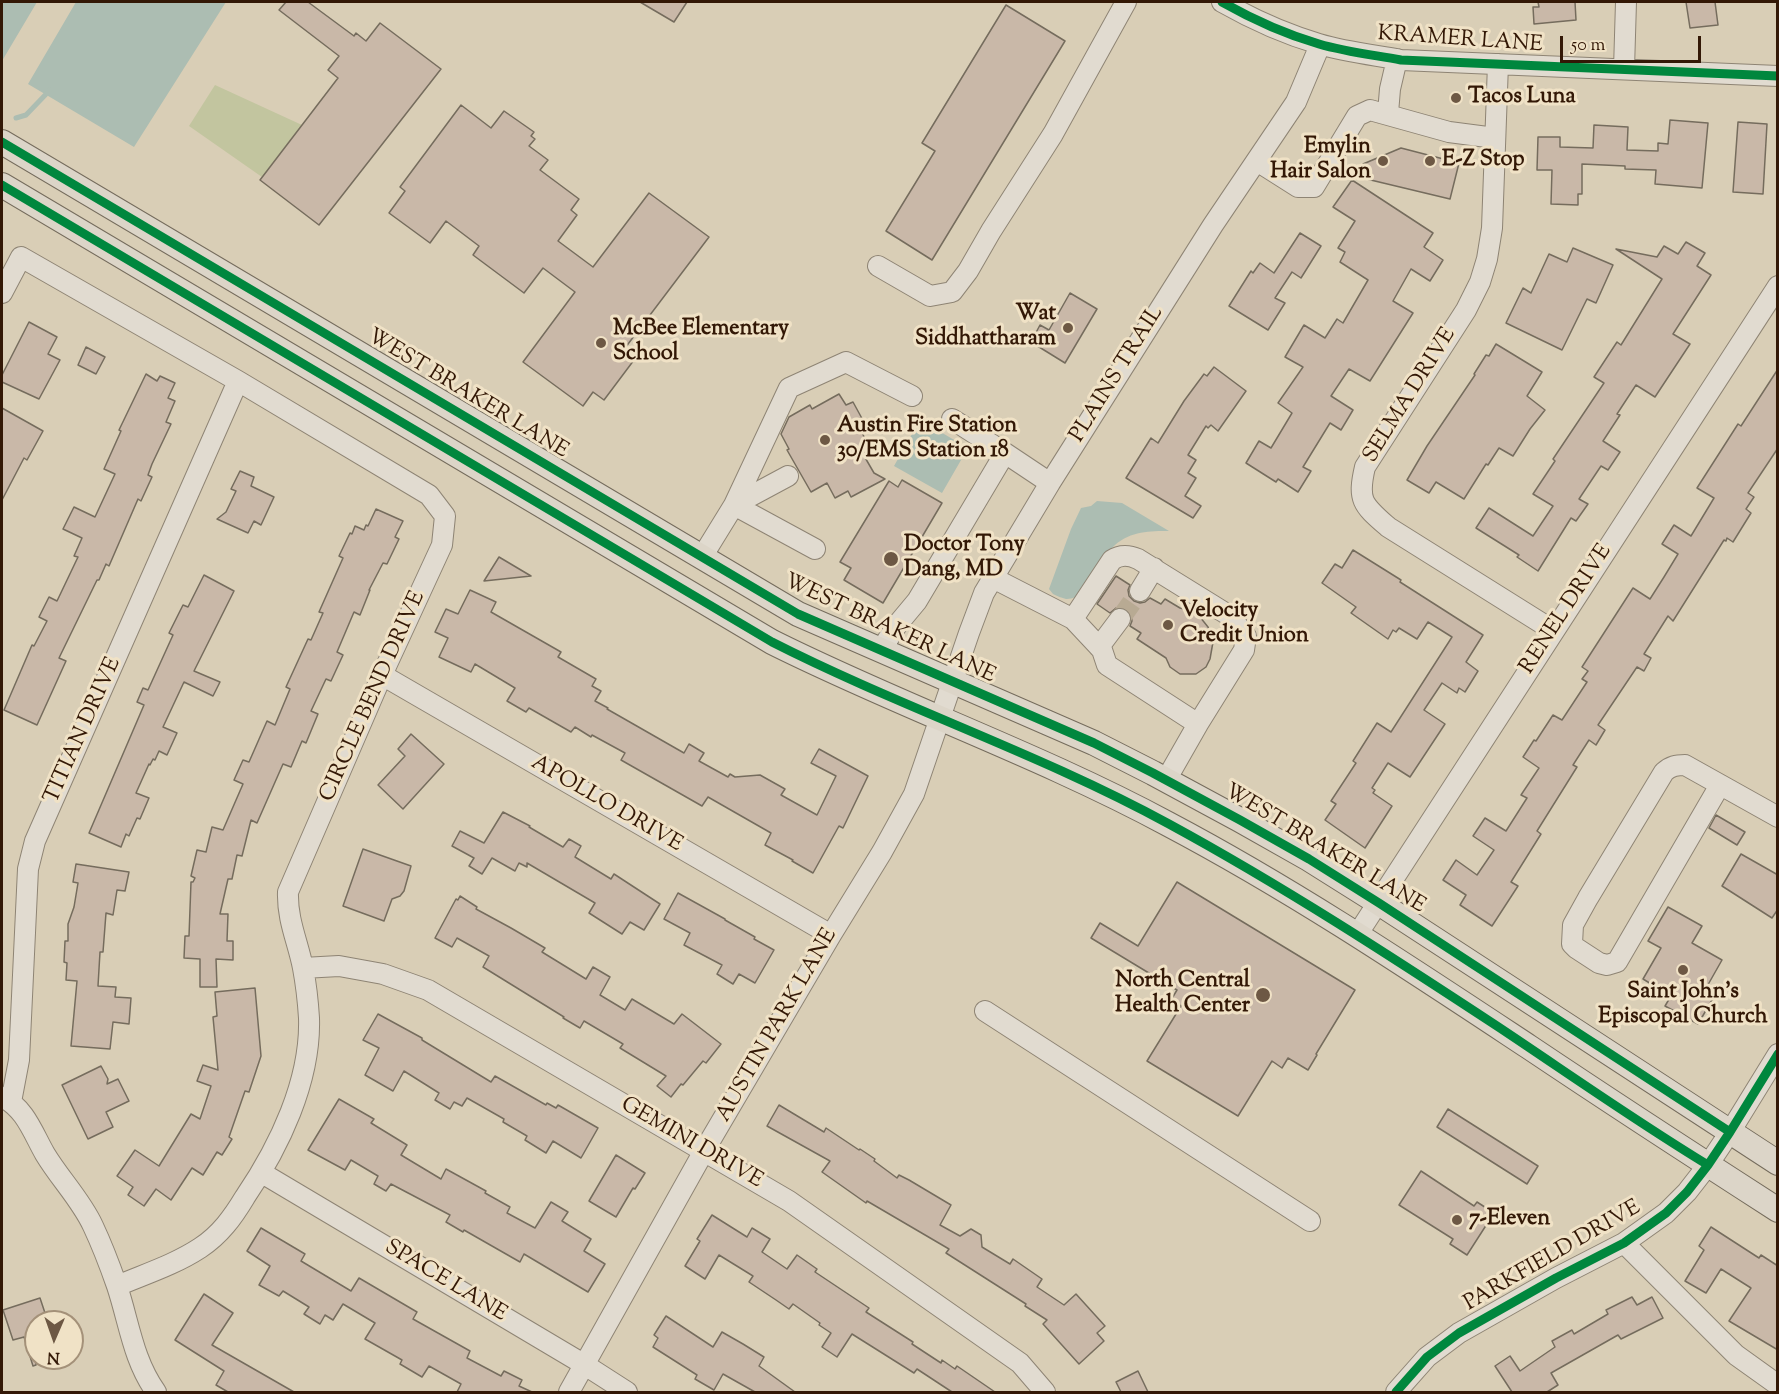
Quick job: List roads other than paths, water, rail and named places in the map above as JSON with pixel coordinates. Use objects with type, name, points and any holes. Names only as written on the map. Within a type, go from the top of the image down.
[{"type":"main road","name":"WEST BRAKER LANE","points":[[2,142],[798,614],[1094,743],[1299,853],[1778,1163]]},
{"type":"main road","points":[[2,185],[772,642],[825,669],[1054,768],[1167,823],[1242,864],[1358,935],[1778,1210]]},
{"type":"main road","points":[[682,590],[702,557]]},
{"type":"street","points":[[878,266],[930,296],[952,292],[968,271],[1053,134],[1126,2]]},
{"type":"street","points":[[1624,69],[1626,2]]},
{"type":"street","name":"KRAMER LANE","points":[[1232,4],[1254,20],[1320,45],[1397,59],[1778,76]]},
{"type":"street","name":"PLAINS TRAIL","points":[[940,718],[980,603],[993,578],[1050,483],[1213,225],[1296,102],[1320,45]]},
{"type":"street","points":[[1388,113],[1390,89],[1397,59]]},
{"type":"street","name":"SELMA DRIVE","points":[[1498,64],[1492,228],[1487,259],[1480,282],[1466,310],[1365,467],[1360,485],[1362,498],[1368,510],[1388,527],[1554,631]]},
{"type":"street","points":[[1257,160],[1298,188],[1314,188],[1357,116],[1370,110],[1388,113],[1449,132],[1495,138]]},
{"type":"street","name":"CIRCLE BEND DRIVE","points":[[2,293],[21,257],[238,381],[429,495],[445,516],[442,545],[382,675],[288,892],[290,922],[303,968],[309,1019],[305,1057],[297,1093],[281,1134],[262,1173],[227,1226],[201,1247],[171,1264],[117,1286]]},
{"type":"street","name":"RENEL DRIVE","points":[[1358,935],[1778,286]]},
{"type":"street","points":[[702,557],[734,505],[789,388],[846,362],[912,396]]},
{"type":"street","name":"TITIAN DRIVE","points":[[6,1100],[19,1060],[28,869],[35,841],[238,381]]},
{"type":"street","points":[[952,419],[1050,483]]},
{"type":"street","points":[[881,650],[917,601],[1005,453]]},
{"type":"street","points":[[734,505],[788,476]]},
{"type":"street","points":[[734,505],[815,549]]},
{"type":"street","points":[[1073,619],[1112,560],[1128,555],[1154,568],[1230,616],[1246,636],[1244,650],[1166,780]]},
{"type":"street","points":[[1140,591],[1154,568]]},
{"type":"street","points":[[993,578],[1073,619],[1102,650],[1107,664],[1198,724]]},
{"type":"street","points":[[1099,647],[1120,619]]},
{"type":"street","name":"APOLLO DRIVE","points":[[382,675],[831,935]]},
{"type":"street","name":"AUSTIN PARK LANE","points":[[569,1392],[704,1151],[882,852],[914,794],[940,718]]},
{"type":"street","points":[[1720,785],[1617,962],[1607,965],[1599,963],[1576,948],[1572,944],[1573,926],[1664,772],[1675,765],[1684,765],[1778,817]]},
{"type":"street","name":"GEMINI DRIVE","points":[[303,968],[339,966],[383,974],[428,990],[789,1201],[1020,1364],[1045,1392]]},
{"type":"street","points":[[985,1011],[1310,1221]]},
{"type":"street","name":"PARKFIELD DRIVE","points":[[1396,1392],[1427,1357],[1459,1333],[1556,1278],[1624,1243],[1666,1213],[1687,1192],[1708,1165],[1778,1054]]},
{"type":"street","points":[[6,1100],[26,1118],[46,1155],[93,1225],[117,1286],[135,1351],[148,1382],[156,1392]]},
{"type":"street","name":"SPACE LANE","points":[[262,1173],[627,1392]]},
{"type":"street","points":[[1624,1243],[1736,1355],[1778,1385]]},
{"type":"waterway","points":[[16,118],[26,115],[50,90]]},
{"type":"tunnel","points":[[1120,619],[1140,591]]},
{"type":"place","name":"Tacos Luna","points":[[1456,98]]},
{"type":"place","name":"Emylin Hair Salon","points":[[1383,161]]},
{"type":"place","name":"E-Z Stop","points":[[1430,161]]},
{"type":"place","name":"Wat Siddhattharam","points":[[1068,328]]},
{"type":"place","name":"McBee Elementary School","points":[[601,343]]},
{"type":"place","name":"Austin Fire Station 30/EMS Station 18","points":[[825,440]]},
{"type":"place","name":"Doctor Tony Dang, MD","points":[[891,559]]},
{"type":"place","name":"Velocity Credit Union","points":[[1168,625]]},
{"type":"place","name":"Saint John's Episcopal Church","points":[[1683,970]]},
{"type":"place","name":"North Central Health Center","points":[[1263,995]]},
{"type":"place","name":"7-Eleven","points":[[1457,1220]]}]
